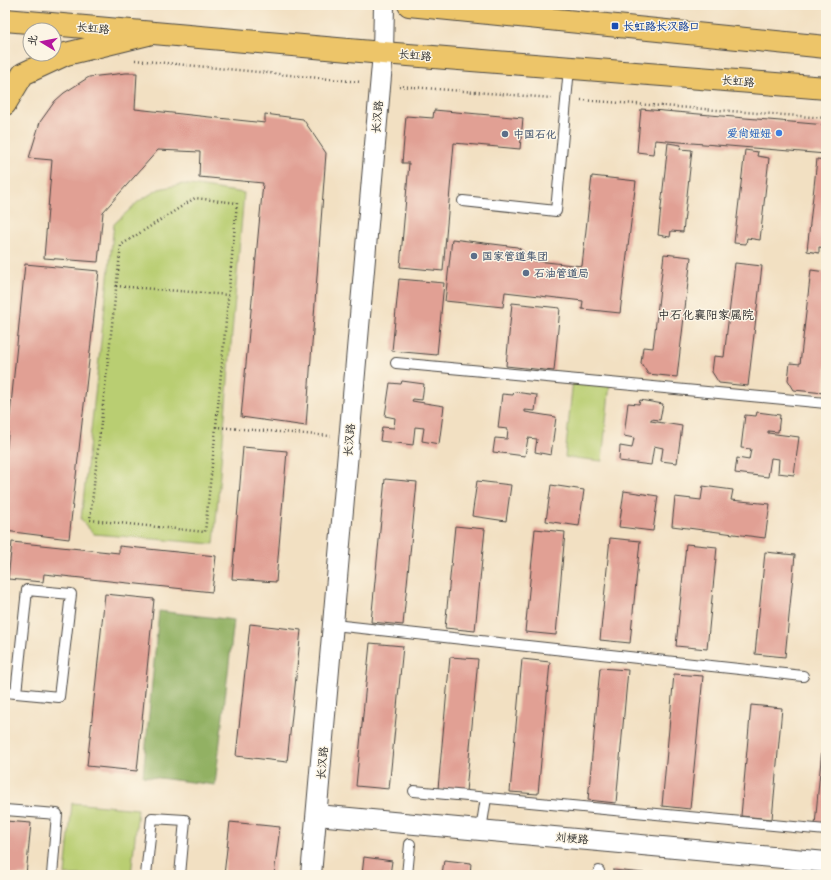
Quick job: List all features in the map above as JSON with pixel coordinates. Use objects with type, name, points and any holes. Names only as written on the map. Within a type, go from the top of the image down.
[{"type":"main road","points":[[409,5],[459,8],[826,47]]},
{"type":"main road","name":"长虹路","points":[[5,20],[383,53],[826,88]]},
{"type":"main road","points":[[5,104],[23,74],[66,54],[152,33]]},
{"type":"street","name":"长汉路","points":[[311,875],[383,53],[384,5]]},
{"type":"street","name":"刘梗路","points":[[317,814],[826,862]]},
{"type":"lane","points":[[464,201],[556,211],[569,68]]},
{"type":"lane","points":[[396,363],[826,403]]},
{"type":"lane","points":[[5,692],[59,697],[71,594],[27,590],[16,693]]},
{"type":"lane","points":[[334,625],[803,676]]},
{"type":"lane","points":[[414,791],[826,830]]},
{"type":"lane","points":[[481,830],[486,798]]},
{"type":"lane","points":[[5,810],[57,814],[52,875]]},
{"type":"lane","points":[[146,875],[152,818],[185,820],[180,875]]},
{"type":"lane","points":[[407,875],[410,844]]},
{"type":"path","points":[[128,59],[380,85],[826,118]]},
{"type":"path","points":[[195,198],[237,203],[229,294],[205,532],[90,520],[121,245],[195,198]]},
{"type":"path","points":[[116,286],[229,294]]},
{"type":"path","points":[[216,427],[330,436]]},
{"type":"green space","points":[[183,184],[244,193],[214,544],[94,534],[81,520],[114,224],[139,201],[159,189]]},
{"type":"green space","points":[[573,379],[610,383],[602,461],[565,457]]},
{"type":"green space","points":[[159,611],[234,620],[215,785],[143,776]]},
{"type":"green space","points":[[72,803],[138,809],[131,875],[65,875]]},
{"type":"building","points":[[137,73],[135,109],[265,123],[265,114],[303,119],[326,153],[306,426],[241,417],[263,183],[199,177],[200,152],[158,150],[103,212],[98,262],[44,258],[52,160],[29,158],[40,122],[55,101],[64,93],[89,77]]},
{"type":"building","points":[[641,109],[826,125],[826,154],[655,140],[653,154],[637,152]]},
{"type":"building","points":[[434,110],[523,118],[520,149],[454,143],[443,271],[400,267],[409,163],[402,163],[406,116],[433,118]]},
{"type":"building","points":[[668,143],[681,145],[680,149],[692,150],[683,232],[671,231],[670,237],[658,235]]},
{"type":"building","points":[[745,150],[758,152],[757,156],[769,158],[760,240],[747,238],[746,244],[734,243]]},
{"type":"building","points":[[817,159],[826,160],[826,248],[819,247],[819,253],[807,251]]},
{"type":"building","points":[[592,176],[636,181],[620,313],[582,309],[583,301],[505,292],[503,307],[445,301],[452,239],[517,247],[523,251],[528,260],[582,266]]},
{"type":"building","points":[[664,254],[691,257],[677,377],[648,374],[641,363],[643,347],[653,348]]},
{"type":"building","points":[[735,263],[762,266],[748,386],[719,383],[712,372],[714,356],[724,357]]},
{"type":"building","points":[[25,264],[99,271],[69,539],[5,531],[5,465]]},
{"type":"building","points":[[811,270],[826,272],[826,372],[824,393],[794,390],[788,380],[790,363],[800,364]]},
{"type":"building","points":[[399,279],[444,283],[437,355],[392,351]]},
{"type":"building","points":[[512,303],[560,308],[554,371],[506,366]]},
{"type":"building","points":[[402,381],[424,384],[422,400],[413,399],[412,401],[444,406],[439,444],[422,441],[424,428],[415,427],[413,445],[380,441],[382,427],[394,428],[395,418],[385,416],[390,383],[401,384]]},
{"type":"building","points":[[514,392],[537,395],[535,411],[525,410],[525,412],[556,417],[551,455],[535,452],[537,439],[528,438],[525,456],[493,452],[495,438],[507,439],[508,429],[498,428],[502,394],[513,395]]},
{"type":"building","points":[[640,400],[663,404],[660,420],[651,419],[651,421],[682,426],[677,463],[661,461],[663,448],[654,446],[651,465],[619,461],[620,446],[632,448],[634,438],[624,436],[628,403],[639,404]]},
{"type":"building","points":[[757,412],[780,415],[778,432],[768,431],[768,433],[799,437],[794,475],[778,473],[779,459],[771,458],[768,477],[735,473],[737,458],[749,460],[751,449],[741,448],[745,415],[756,416]]},
{"type":"building","points":[[243,447],[287,451],[276,582],[232,579]]},
{"type":"building","points":[[385,479],[417,482],[403,625],[371,622]]},
{"type":"building","points":[[477,481],[511,485],[506,521],[472,516]]},
{"type":"building","points":[[551,485],[584,490],[579,526],[546,521]]},
{"type":"building","points":[[703,486],[733,490],[731,500],[770,504],[765,538],[672,526],[675,497],[701,500]]},
{"type":"building","points":[[624,491],[658,496],[653,531],[619,527]]},
{"type":"building","points":[[455,526],[485,529],[475,631],[445,628]]},
{"type":"building","points":[[535,529],[565,532],[556,635],[525,632]]},
{"type":"building","points":[[610,538],[640,541],[630,643],[600,640]]},
{"type":"building","points":[[12,542],[119,553],[119,546],[216,556],[212,592],[44,574],[43,582],[8,579]]},
{"type":"building","points":[[686,544],[717,547],[707,649],[676,646]]},
{"type":"building","points":[[765,552],[795,555],[785,657],[755,654]]},
{"type":"building","points":[[105,594],[154,599],[137,771],[87,766]]},
{"type":"building","points":[[250,624],[301,630],[287,762],[236,756]]},
{"type":"building","points":[[370,643],[403,646],[389,789],[356,786]]},
{"type":"building","points":[[450,657],[478,659],[466,792],[438,789]]},
{"type":"building","points":[[522,659],[550,662],[538,794],[510,792]]},
{"type":"building","points":[[600,668],[628,670],[616,803],[588,800]]},
{"type":"building","points":[[674,674],[703,676],[690,809],[662,806]]},
{"type":"building","points":[[751,705],[782,708],[772,819],[741,816]]},
{"type":"building","points":[[826,716],[826,826],[815,825]]},
{"type":"building","points":[[5,821],[31,823],[26,875],[5,875]]},
{"type":"building","points":[[230,822],[280,827],[274,875],[224,875]]},
{"type":"building","points":[[364,857],[392,861],[390,875],[362,875]]},
{"type":"building","points":[[444,860],[471,863],[470,875],[442,875]]},
{"type":"building","points":[[613,870],[644,873],[644,875],[613,875]]},
{"type":"place","name":"长虹路长汉路口","points":[[615,26]]},
{"type":"place","name":"爱尚妞妞","points":[[779,133]]},
{"type":"place","name":"中国石化","points":[[505,134]]},
{"type":"place","name":"国家管道集团","points":[[474,256]]},
{"type":"place","name":"石油管道局","points":[[526,273]]},
{"type":"district","name":"中石化襄阳家属院","points":[[706,315]]}]
